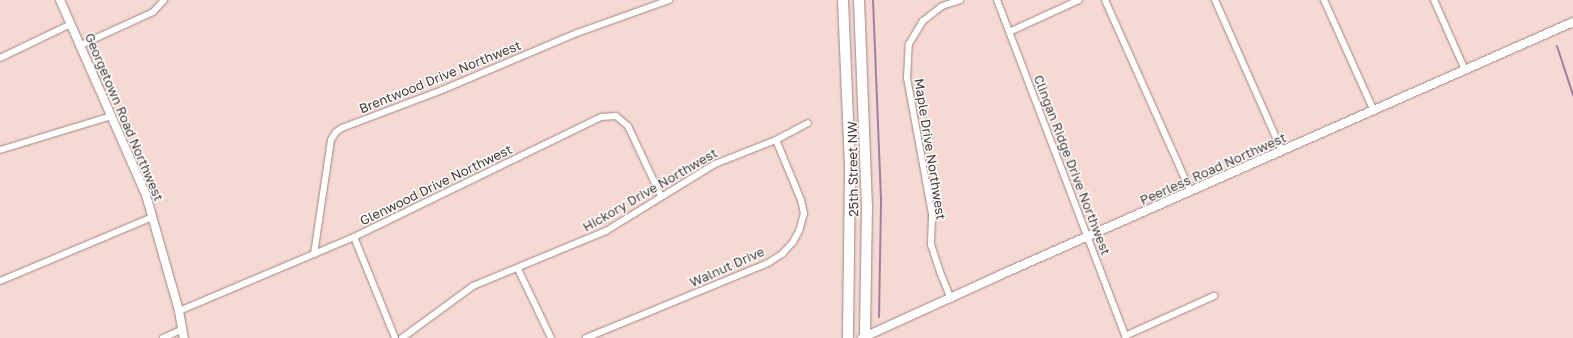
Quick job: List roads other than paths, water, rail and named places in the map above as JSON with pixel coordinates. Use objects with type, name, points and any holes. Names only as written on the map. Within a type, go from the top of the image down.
[{"type":"highway","name":"25th Street NW","points":[[843,0],[850,169],[848,338]]},
{"type":"highway","name":"25th Street NW","points":[[859,0],[867,206],[864,338]]},
{"type":"street","name":"Georgetown Road Northwest","points":[[60,0],[146,195],[179,311],[184,338]]},
{"type":"street","points":[[81,45],[153,12],[164,0]]},
{"type":"street","name":"Brentwood Drive Northwest","points":[[314,254],[331,140],[336,132],[342,128],[442,90],[576,33],[669,0]]},
{"type":"street","name":"Maple Drive Northwest","points":[[951,299],[931,245],[932,214],[907,78],[909,44],[923,21],[942,6],[960,0]]},
{"type":"street","name":"Clingan Ridge Drive Northwest","points":[[997,0],[1126,337]]},
{"type":"street","points":[[1009,32],[1079,0]]},
{"type":"street","points":[[1105,0],[1191,192]]},
{"type":"street","points":[[1215,0],[1282,151]]},
{"type":"street","points":[[1324,0],[1374,111]]},
{"type":"street","points":[[1434,0],[1465,70]]},
{"type":"street","name":"Peerless Road Northwest","points":[[864,338],[1000,275],[1191,192],[1573,22]]},
{"type":"street","points":[[0,58],[70,24]]},
{"type":"street","points":[[0,150],[112,116]]},
{"type":"street","name":"Glenwood Drive Northwest","points":[[179,311],[354,237],[601,117],[616,116],[628,126],[661,196]]},
{"type":"street","name":"Hickory Drive Northwest","points":[[402,338],[473,286],[518,269],[606,231],[714,164],[776,140],[808,123]]},
{"type":"street","name":"Walnut Drive","points":[[586,338],[768,263],[782,254],[793,242],[799,231],[804,214],[801,200],[776,140]]},
{"type":"street","points":[[0,281],[152,217]]},
{"type":"street","points":[[354,237],[396,338]]},
{"type":"street","points":[[518,269],[551,338]]},
{"type":"street","points":[[1126,337],[1214,296]]},
{"type":"street","points":[[163,338],[183,329]]},
{"type":"waterway","points":[[873,0],[881,203],[879,317]]},
{"type":"waterway","points":[[1557,46],[1573,95]]}]
